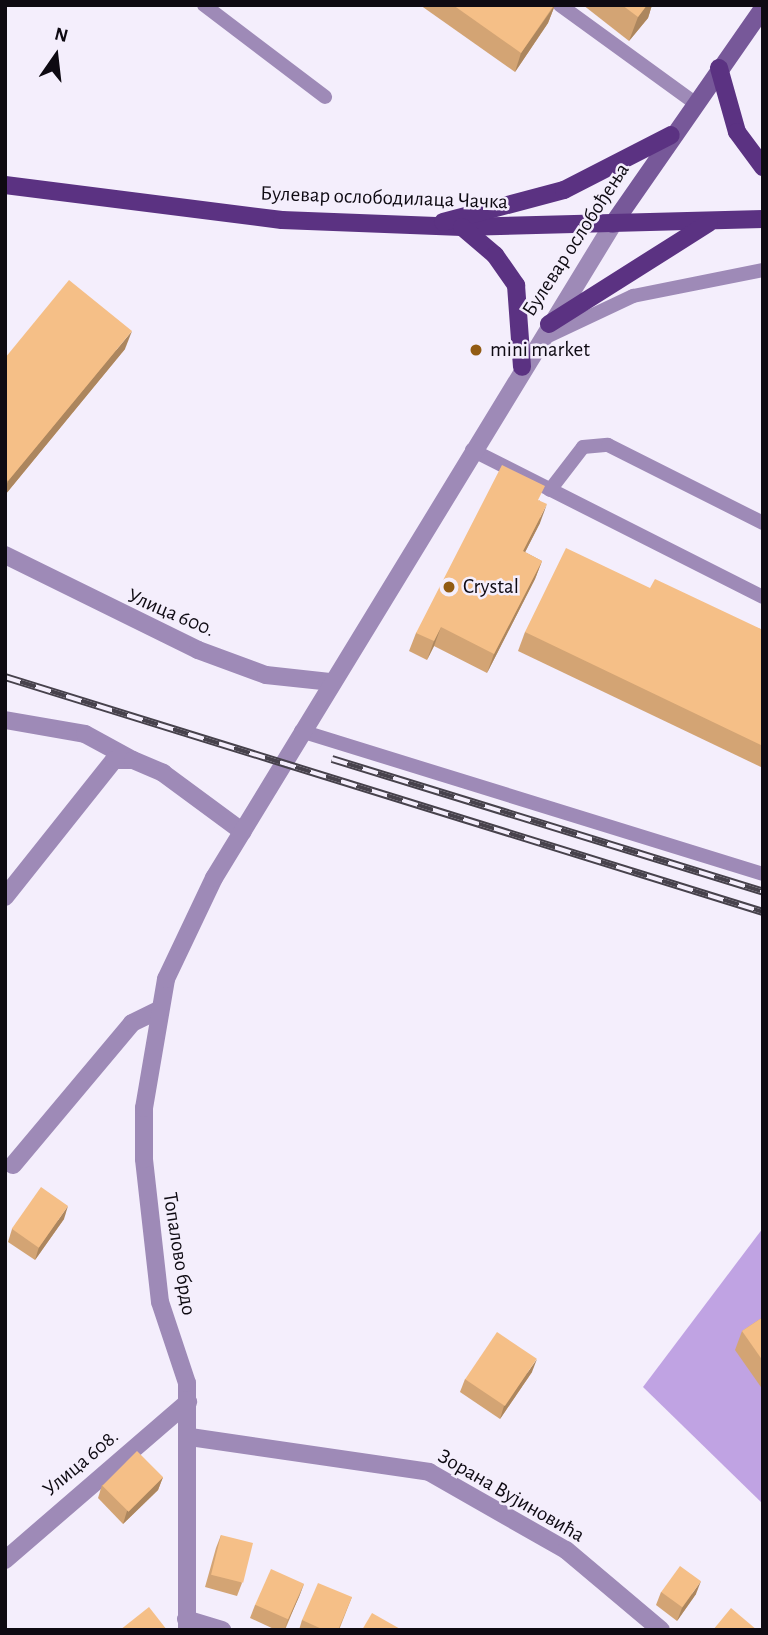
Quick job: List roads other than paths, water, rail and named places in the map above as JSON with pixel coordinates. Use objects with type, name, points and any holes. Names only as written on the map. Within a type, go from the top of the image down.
[{"type":"main road","name":"Булевар ослобођења","points":[[613,224],[671,135],[763,8]]},
{"type":"main road","points":[[719,68],[737,132],[763,167]]},
{"type":"main road","points":[[432,226],[564,190],[671,135]]},
{"type":"main road","name":"Булевар ослободилаца Чачка","points":[[5,186],[282,220],[462,227],[763,219]]},
{"type":"main road","points":[[549,324],[710,222]]},
{"type":"main road","points":[[462,227],[495,255],[516,285],[522,368]]},
{"type":"street","name":"Булевар ослобођења","points":[[330,682],[538,341],[613,224]]},
{"type":"street","name":"Улица 600.","points":[[5,555],[198,650],[266,675],[330,682]]},
{"type":"street","name":"Топалово брдо","points":[[187,1624],[190,1437],[188,1402],[185,1370],[160,1302],[147,1210],[144,1108],[159,1010],[187,926],[330,682]]},
{"type":"street","points":[[5,720],[85,734],[183,785],[243,832]]},
{"type":"street","points":[[5,897],[97,775],[114,760],[133,760]]},
{"type":"street","points":[[13,1166],[132,1023],[159,1010]]},
{"type":"street","name":"Улица 608.","points":[[5,1560],[188,1402]]},
{"type":"street","name":"Зорана Вујиновића","points":[[190,1437],[429,1472],[566,1550],[661,1630]]},
{"type":"street","points":[[187,1624],[222,1630]]},
{"type":"lane","points":[[204,5],[325,97]]},
{"type":"lane","points":[[560,5],[695,103]]},
{"type":"lane","points":[[538,341],[633,296],[763,270]]},
{"type":"lane","points":[[550,490],[583,447],[608,445],[763,523]]},
{"type":"lane","points":[[472,450],[763,597]]},
{"type":"lane","points":[[300,731],[763,874]]},
{"type":"railway","points":[[5,677],[763,912]]},
{"type":"railway","points":[[332,759],[763,892]]},
{"type":"place","name":"mini market","points":[[476,350]]},
{"type":"place","name":"Crystal","points":[[449,587]]}]
